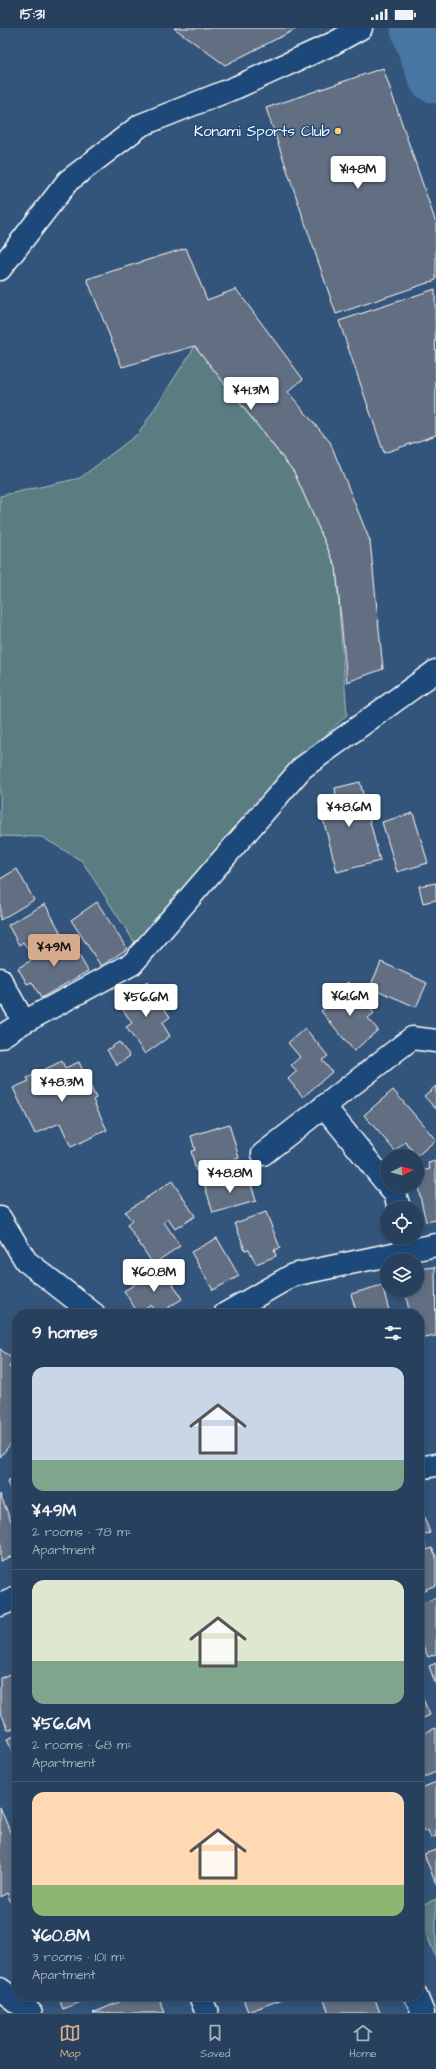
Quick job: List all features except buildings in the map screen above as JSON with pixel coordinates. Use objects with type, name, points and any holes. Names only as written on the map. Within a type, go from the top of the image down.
[{"type":"street","points":[[0,269],[68,182],[141,125],[237,87],[334,43],[362,28]]},
{"type":"street","points":[[0,1037],[24,1022],[132,964],[302,768],[436,670]]},
{"type":"street","points":[[0,978],[24,1022]]},
{"type":"street","points":[[263,1154],[412,1038],[436,1041]]},
{"type":"street","points":[[324,1106],[380,1175]]},
{"type":"street","points":[[0,1218],[26,1261],[88,1309]]},
{"type":"street","points":[[234,1309],[293,1275],[409,1245]]},
{"type":"street","points":[[424,1245],[436,1245]]},
{"type":"street","points":[[0,1605],[12,1600]]},
{"type":"street","points":[[0,1989],[12,1998]]},
{"type":"street","points":[[16,2001],[31,2013]]},
{"type":"street","points":[[202,2001],[207,2013]]},
{"type":"street","points":[[418,2001],[423,2013]]},
{"type":"green space","points":[[195,346],[294,472],[336,567],[347,715],[284,775],[135,943],[82,861],[42,837],[0,836],[0,496],[80,478],[139,433]]},
{"type":"green space","points":[[436,1899],[436,1958],[424,1928],[424,1904]]},
{"type":"waterway","points":[[419,28],[436,75]]},
{"type":"place","name":"Konami Sports Club","points":[[338,131]]}]
